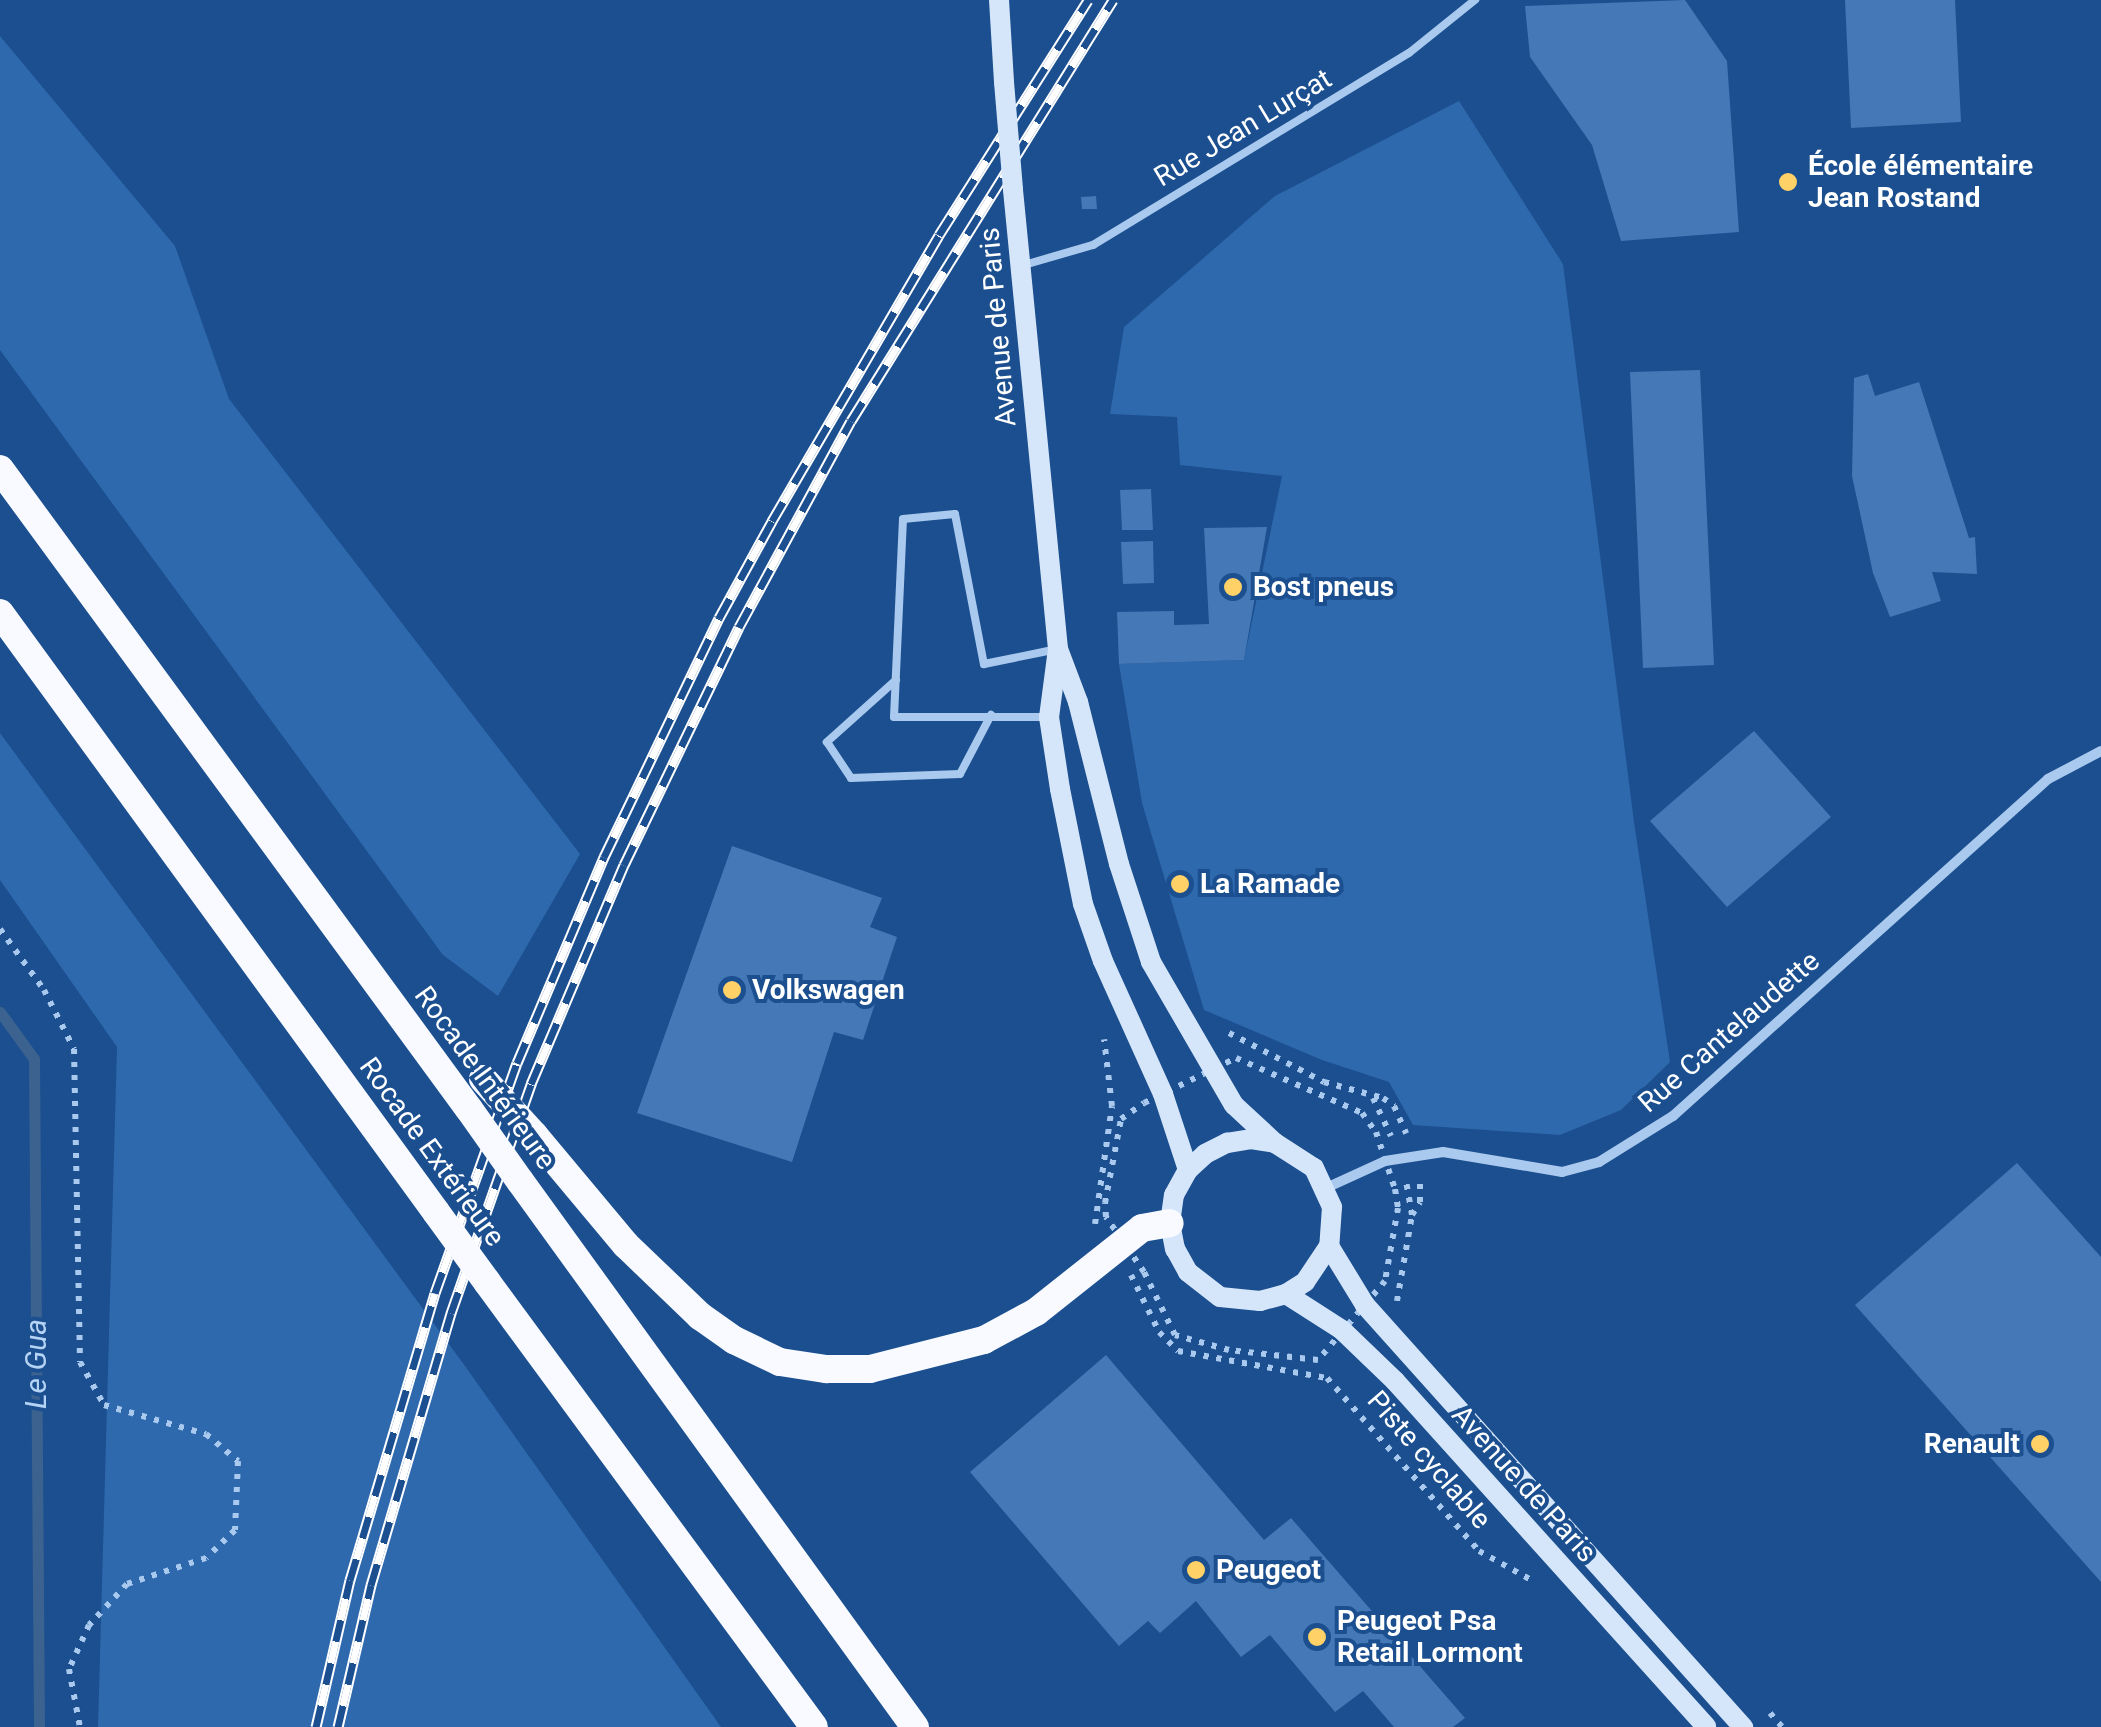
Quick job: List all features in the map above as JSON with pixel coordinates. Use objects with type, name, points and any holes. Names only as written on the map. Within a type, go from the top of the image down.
[{"type":"highway","name":"Rocade Intérieure","points":[[0,470],[916,1727]]},
{"type":"highway","name":"Rocade Extérieure","points":[[0,614],[814,1727]]},
{"type":"highway","points":[[433,1062],[483,1080],[626,1245],[700,1316],[734,1340],[780,1362],[826,1369],[870,1369],[984,1340],[1036,1312],[1142,1228],[1170,1223]]},
{"type":"main road","name":"Avenue de Paris","points":[[999,0],[1013,190],[1058,649]]},
{"type":"main road","points":[[1058,649],[1050,717],[1083,904],[1103,961],[1163,1094],[1188,1170]]},
{"type":"main road","points":[[1058,649],[1078,702],[1119,864],[1151,962],[1234,1106],[1275,1143],[1314,1168],[1332,1206],[1328,1246],[1305,1282],[1286,1294],[1260,1301],[1220,1297],[1188,1272],[1175,1249],[1170,1223],[1174,1195],[1188,1170],[1205,1154],[1227,1143],[1251,1139],[1275,1143]]},
{"type":"main road","points":[[1328,1246],[1364,1305],[1743,1727]]},
{"type":"main road","name":"Avenue de Paris","points":[[1286,1294],[1342,1330],[1394,1381],[1706,1727]]},
{"type":"street","name":"Rue Cantelaudette","points":[[1326,1188],[1385,1160],[1443,1152],[1562,1172],[1599,1162],[1673,1116],[2048,780],[2101,751]]},
{"type":"lane","name":"Rue Jean Lurçat","points":[[1020,266],[1054,260],[1093,246],[1409,54],[1475,0]]},
{"type":"lane","points":[[1050,717],[894,717],[904,519],[954,514],[984,664],[1058,649]]},
{"type":"lane","points":[[896,680],[826,742],[850,778],[960,774],[991,716]]},
{"type":"path","points":[[0,929],[44,990],[74,1049],[80,1362],[104,1405],[206,1434],[238,1461],[234,1530],[206,1558],[127,1584],[89,1625],[70,1669],[80,1727]]},
{"type":"path","points":[[1244,1044],[1324,1082],[1372,1097]]},
{"type":"path","points":[[1260,1069],[1266,1056]]},
{"type":"path","points":[[1211,1070],[1236,1058],[1362,1113],[1376,1132]]},
{"type":"path","points":[[1111,1118],[1121,1119]]},
{"type":"path","points":[[1400,1298],[1412,1214]]},
{"type":"path","points":[[1393,1232],[1409,1236]]},
{"type":"path","name":"Piste cyclable","points":[[1332,1384],[1479,1550],[1535,1582]]},
{"type":"shaded area","points":[[0,36],[175,246],[229,399],[580,854],[498,996],[443,955],[0,350]]},
{"type":"shaded area","points":[[1459,101],[1563,264],[1634,822],[1670,1062],[1621,1110],[1560,1135],[1413,1125],[1389,1082],[1322,1060],[1204,1010],[1142,803],[1119,664],[1244,660],[1282,476],[1180,465],[1177,417],[1110,414],[1124,327],[1275,196]]},
{"type":"shaded area","points":[[0,733],[465,1366],[721,1727],[98,1727],[117,1047],[0,880]]},
{"type":"building","points":[[1685,0],[1727,61],[1739,232],[1621,241],[1592,145],[1530,57],[1525,6]]},
{"type":"building","points":[[1845,0],[1955,0],[1961,122],[1851,128]]},
{"type":"building","points":[[1096,196],[1097,209],[1082,209],[1081,197]]},
{"type":"building","points":[[1700,370],[1714,665],[1643,668],[1630,372]]},
{"type":"building","points":[[1868,374],[1875,396],[1919,382],[1969,538],[1975,537],[1977,574],[1932,572],[1941,601],[1890,617],[1873,573],[1852,476],[1854,378]]},
{"type":"building","points":[[1151,489],[1153,530],[1122,530],[1120,490]]},
{"type":"building","name":"Bost pneus","points":[[1267,527],[1244,660],[1119,664],[1117,612],[1174,611],[1174,625],[1209,624],[1204,528]]},
{"type":"building","points":[[1153,541],[1154,583],[1123,584],[1121,542]]},
{"type":"building","points":[[1754,731],[1831,817],[1727,907],[1650,821]]},
{"type":"building","points":[[732,846],[882,898],[870,927],[897,937],[863,1040],[834,1032],[792,1162],[637,1113]]},
{"type":"building","name":"Renault","points":[[2017,1163],[2101,1257],[2101,1582],[1855,1305]]},
{"type":"building","name":"Peugeot","points":[[1106,1355],[1264,1540],[1291,1518],[1465,1718],[1453,1727],[1394,1727],[1363,1691],[1335,1712],[1270,1635],[1241,1657],[1196,1601],[1160,1633],[1148,1621],[1119,1646],[970,1472]]},
{"type":"waterway","name":"Le Gua","points":[[0,1012],[34,1059],[39,1727]]},
{"type":"railway","points":[[316,1727],[350,1580],[435,1293],[517,1063],[604,857],[719,618],[772,521],[939,235],[1088,0]]},
{"type":"railway","points":[[338,1727],[371,1585],[451,1313],[531,1084],[624,865],[739,627],[851,421],[1113,0]]},
{"type":"place","name":"École élémentaire Jean Rostand","points":[[1788,182]]},
{"type":"place","name":"Bost pneus","points":[[1233,587]]},
{"type":"place","name":"La Ramade","points":[[1180,884]]},
{"type":"place","name":"Volkswagen","points":[[732,990]]},
{"type":"place","name":"Renault","points":[[2040,1444]]},
{"type":"place","name":"Peugeot","points":[[1196,1570]]},
{"type":"place","name":"Peugeot Psa Retail Lormont","points":[[1317,1637]]}]
